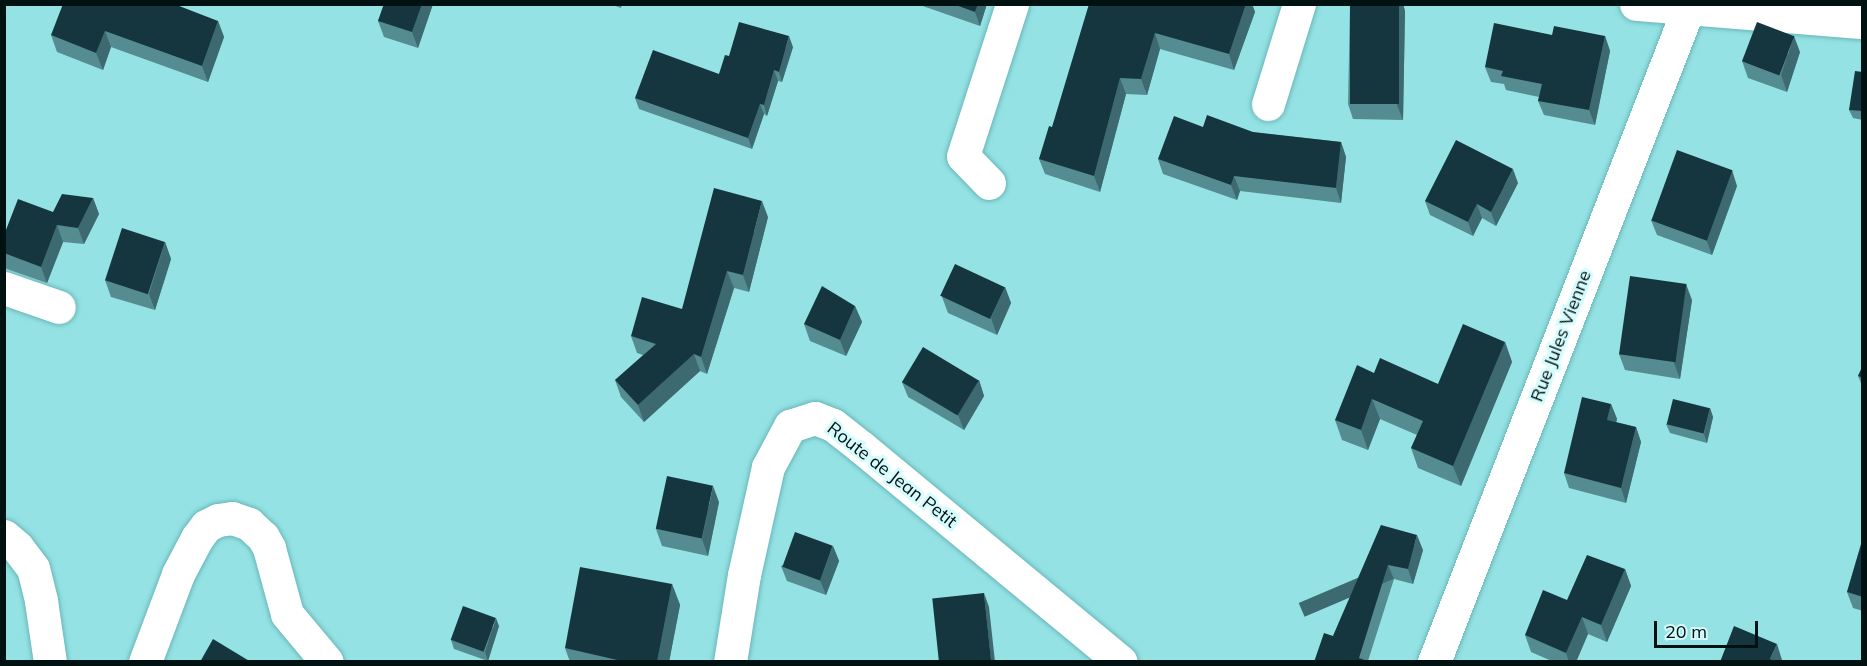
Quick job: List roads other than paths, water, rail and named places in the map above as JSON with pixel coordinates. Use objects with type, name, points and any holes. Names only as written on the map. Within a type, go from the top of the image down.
[{"type":"street","points":[[989,183],[963,156],[1012,4]]},
{"type":"street","points":[[1268,104],[1299,4]]},
{"type":"street","points":[[1636,4],[1863,22]]},
{"type":"street","name":"Rue Jules Vienne","points":[[1434,662],[1689,8]]},
{"type":"street","points":[[4,288],[59,307]]},
{"type":"street","name":"Route de Jean Petit","points":[[730,662],[744,574],[768,467],[790,426],[815,418],[833,425],[861,447],[1121,662]]},
{"type":"street","points":[[145,662],[178,574],[197,538],[212,523],[232,518],[249,524],[263,537],[269,548],[287,614],[327,662]]},
{"type":"street","points":[[4,536],[18,548],[33,568],[41,601],[50,662]]}]
